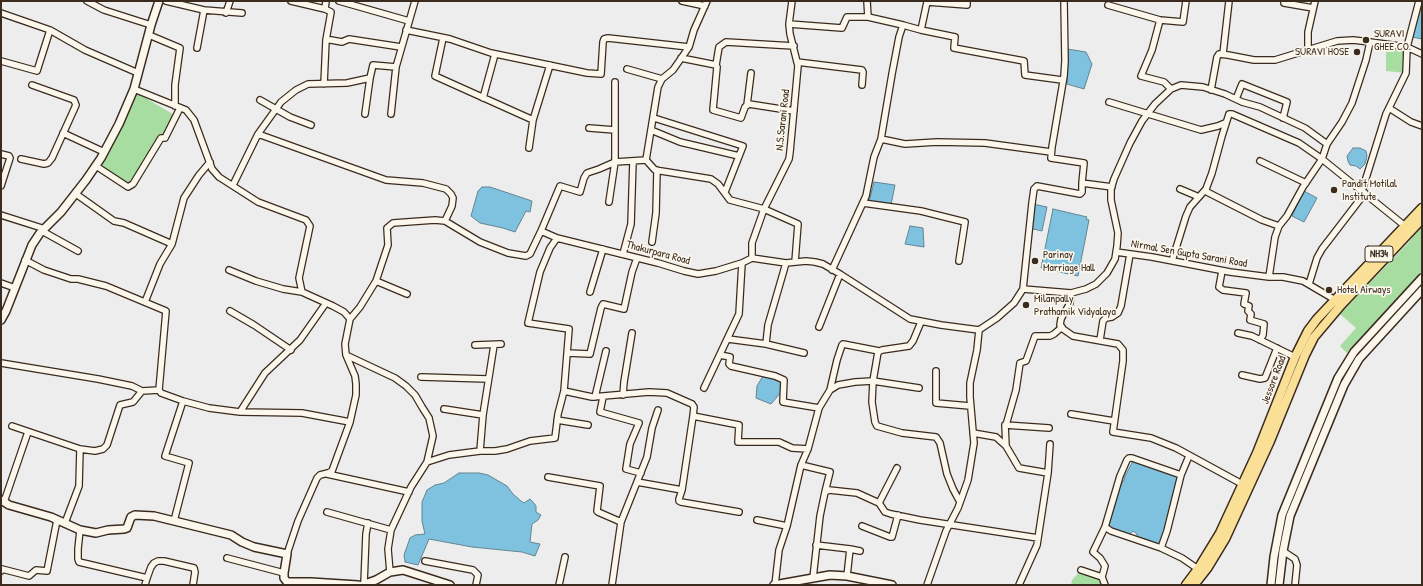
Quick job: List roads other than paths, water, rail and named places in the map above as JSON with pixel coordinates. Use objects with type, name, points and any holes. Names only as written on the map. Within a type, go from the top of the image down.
[{"type":"main road","name":"Jessore Road","points":[[1194,585],[1208,567],[1225,539],[1270,442],[1312,341],[1338,302],[1422,208]]},
{"type":"main road","name":"Jessore Road","points":[[1186,585],[1215,542],[1257,453],[1295,357],[1308,331],[1422,219]]},
{"type":"street","points":[[87,1],[104,10],[151,25]]},
{"type":"street","points":[[1,320],[32,245],[43,230],[76,194],[96,166],[119,124],[134,89],[148,35],[159,1]]},
{"type":"street","points":[[166,1],[204,10],[226,13],[242,13]]},
{"type":"street","points":[[226,13],[230,1]]},
{"type":"street","points":[[291,1],[325,9],[331,12],[326,40],[324,84]]},
{"type":"street","points":[[325,9],[326,1]]},
{"type":"street","points":[[339,1],[408,21]]},
{"type":"street","points":[[391,114],[396,67],[413,1]]},
{"type":"street","points":[[682,1],[706,4],[694,30],[689,47],[673,70],[662,79],[658,87],[646,160],[653,169],[711,179],[718,184],[730,200],[764,209],[798,224],[795,262]]},
{"type":"street","name":"N.S.Sarani Road","points":[[752,258],[752,243],[764,209],[788,158],[798,66],[789,24],[792,1]]},
{"type":"street","points":[[867,1],[868,17]]},
{"type":"street","points":[[921,30],[927,2],[967,5],[967,1]]},
{"type":"street","points":[[752,258],[786,263],[815,262],[823,264],[910,319],[921,322],[979,330],[997,318],[1014,303],[1023,289],[1034,189],[1037,186],[1080,194],[1082,192],[1084,163],[1051,158],[1065,60],[1064,1]]},
{"type":"street","points":[[1108,5],[1160,20],[1183,22],[1186,1]]},
{"type":"street","points":[[1223,54],[1229,1]]},
{"type":"street","points":[[1284,1],[1284,3],[1313,8]]},
{"type":"street","points":[[1308,50],[1308,32],[1315,1]]},
{"type":"street","points":[[1310,284],[1317,258],[1322,248],[1364,192],[1371,159],[1388,108],[1406,73],[1408,47],[1419,1]]},
{"type":"street","points":[[197,48],[204,10]]},
{"type":"street","points":[[1,13],[50,30],[85,50],[138,73]]},
{"type":"street","points":[[789,24],[842,28],[847,17],[868,17],[903,24],[921,30],[955,37],[954,48],[1024,61],[1025,75],[1062,80]]},
{"type":"street","points":[[1160,20],[1152,50],[1141,76],[1164,82],[1171,89]]},
{"type":"street","points":[[832,270],[863,203],[874,157],[881,140],[892,74],[903,24]]},
{"type":"street","points":[[1,61],[37,71],[50,30]]},
{"type":"street","points":[[406,30],[442,38],[495,54],[601,74],[604,39],[608,38],[689,47]]},
{"type":"street","points":[[96,166],[128,187],[133,184],[161,138],[165,138],[178,107],[175,85],[180,48],[148,35]]},
{"type":"street","points":[[442,38],[435,76],[533,120]]},
{"type":"street","points":[[326,40],[342,42],[349,39],[401,47]]},
{"type":"street","points":[[1211,90],[1217,57],[1219,54],[1254,60],[1275,60],[1337,41],[1353,40],[1408,47],[1422,54]]},
{"type":"street","points":[[751,73],[746,104],[741,118],[713,110],[716,65],[719,47],[726,42],[794,46]]},
{"type":"street","points":[[1269,277],[1275,237],[1279,226],[1287,216],[1322,159],[1327,144],[1342,122],[1352,103],[1370,42]]},
{"type":"street","points":[[483,98],[495,54]]},
{"type":"street","points":[[681,58],[716,65]]},
{"type":"street","points":[[797,62],[862,70],[864,72],[862,85]]},
{"type":"street","points":[[366,114],[373,65],[396,67]]},
{"type":"street","points":[[529,148],[533,120],[550,65]]},
{"type":"street","points":[[627,70],[662,79]]},
{"type":"street","points":[[233,185],[258,134],[281,102],[296,90],[308,84],[347,83],[370,78]]},
{"type":"street","points":[[609,202],[615,162],[614,82]]},
{"type":"street","points":[[1236,99],[1242,84],[1287,102],[1283,118]]},
{"type":"street","points":[[21,159],[44,164],[48,163],[52,158],[76,104],[74,100],[32,85]]},
{"type":"street","points":[[1116,252],[1118,233],[1111,200],[1114,179],[1130,143],[1148,114],[1155,104],[1171,89],[1181,85],[1203,87],[1260,107],[1305,128],[1327,144]]},
{"type":"street","points":[[134,89],[186,110],[194,120],[212,169],[220,177],[258,202],[306,220],[310,226],[299,278],[302,292]]},
{"type":"street","points":[[260,100],[290,117],[311,125]]},
{"type":"street","points":[[1109,102],[1201,130],[1226,123]]},
{"type":"street","points":[[746,104],[794,111]]},
{"type":"street","points":[[1388,108],[1411,122],[1422,126]]},
{"type":"street","points":[[1172,261],[1186,216],[1190,208],[1206,189],[1229,114],[1299,143],[1322,159],[1405,226]]},
{"type":"street","points":[[654,118],[742,146],[724,192]]},
{"type":"street","points":[[589,128],[615,130]]},
{"type":"street","points":[[651,130],[680,142],[739,156]]},
{"type":"street","points":[[63,133],[104,152]]},
{"type":"street","points":[[258,134],[386,180],[423,183],[446,189],[453,198],[452,206],[445,221]]},
{"type":"street","points":[[881,140],[905,144],[937,142],[985,143],[1051,152]]},
{"type":"street","points":[[1,154],[9,156],[10,158],[1,186]]},
{"type":"street","points":[[327,474],[332,471],[350,422],[356,395],[355,376],[346,355],[345,344],[350,319],[360,307],[376,281],[388,245],[387,228],[393,223],[435,220],[445,221],[480,242],[508,253],[526,256],[530,254],[560,186],[580,192],[587,173],[615,162],[646,160]]},
{"type":"street","points":[[623,254],[631,224],[633,161]]},
{"type":"street","points":[[1260,161],[1306,183]]},
{"type":"street","points":[[145,302],[160,264],[172,244],[184,198],[199,175],[210,162]]},
{"type":"street","points":[[652,242],[656,213],[657,170]]},
{"type":"street","points":[[1082,183],[1112,187]]},
{"type":"street","points":[[1180,189],[1199,197]]},
{"type":"street","points":[[1206,189],[1207,192],[1262,220],[1279,226]]},
{"type":"street","points":[[76,194],[114,221],[124,223],[172,244]]},
{"type":"street","points":[[863,203],[921,211],[965,222],[959,261]]},
{"type":"street","points":[[1,215],[43,230],[78,251]]},
{"type":"street","name":"Thakurpara Road","points":[[541,231],[557,238],[658,263],[684,272],[698,274],[716,271],[742,263],[752,258]]},
{"type":"street","points":[[427,462],[449,455],[501,450],[530,441],[555,438],[557,420],[564,391],[569,329],[528,323],[540,272],[550,248],[557,238]]},
{"type":"street","points":[[590,292],[603,249]]},
{"type":"street","name":"Nirmal Sen Gupta Sarani Road","points":[[1023,289],[1071,293],[1086,289],[1096,284],[1107,272],[1116,252],[1222,271],[1269,277],[1283,277],[1303,281],[1338,302]]},
{"type":"street","points":[[1100,340],[1103,321],[1106,318],[1112,317],[1118,313],[1121,306],[1130,254]]},
{"type":"street","points":[[567,353],[590,354],[603,304],[624,309],[632,272],[637,258]]},
{"type":"street","points":[[25,260],[44,270],[71,279],[78,279],[106,286],[166,311],[159,390]]},
{"type":"street","points":[[704,388],[739,314],[742,263]]},
{"type":"street","points":[[766,344],[768,325],[786,263]]},
{"type":"street","points":[[229,270],[262,283],[283,289],[302,292],[344,312],[350,319]]},
{"type":"street","points":[[1222,271],[1219,287],[1223,290],[1246,293],[1244,304],[1249,306],[1248,311],[1251,314],[1250,320],[1264,324],[1263,335],[1260,340]]},
{"type":"street","points":[[819,327],[840,274]]},
{"type":"street","points":[[1271,585],[1274,557],[1282,515],[1338,378],[1354,352],[1422,278]]},
{"type":"street","points":[[376,281],[406,294]]},
{"type":"street","points":[[1,283],[15,288]]},
{"type":"street","points":[[1279,585],[1283,551],[1290,516],[1352,371],[1359,359],[1422,290]]},
{"type":"street","points":[[1071,293],[1070,303],[1061,320],[1062,327],[1073,336],[1118,344],[1123,350],[1123,361],[1113,432],[1151,438],[1242,484]]},
{"type":"street","points":[[240,412],[265,373],[291,350],[308,330],[326,303]]},
{"type":"street","points":[[230,311],[291,350]]},
{"type":"street","points":[[892,585],[847,576],[830,575],[814,580],[774,585],[779,550],[787,526],[801,465],[808,449],[819,408],[830,390],[842,345],[879,351],[909,346],[913,341],[921,322]]},
{"type":"street","points":[[1006,446],[1006,425],[1016,390],[1020,363],[1026,361],[1035,336],[1050,336],[1062,327]]},
{"type":"street","points":[[927,585],[937,553],[960,502],[968,480],[974,443],[970,406],[970,383],[977,350],[979,330]]},
{"type":"street","points":[[624,395],[624,382],[632,333]]},
{"type":"street","points":[[1238,333],[1252,336],[1295,357]]},
{"type":"street","points":[[728,339],[766,344],[804,353]]},
{"type":"street","points":[[474,345],[501,344]]},
{"type":"street","points":[[480,451],[483,415],[494,345]]},
{"type":"street","points":[[1242,375],[1260,379],[1265,378],[1277,348]]},
{"type":"street","points":[[595,397],[606,351]]},
{"type":"street","points":[[879,351],[873,381],[872,402],[877,426],[902,433],[936,437],[940,443],[947,474],[960,502]]},
{"type":"street","points":[[346,355],[395,378],[406,386],[415,395],[428,418],[433,436],[427,462],[409,492],[391,530],[388,549],[390,572]]},
{"type":"street","points":[[720,355],[730,357],[729,364],[731,366],[775,376],[784,380],[783,402],[819,408]]},
{"type":"street","points":[[1,363],[105,380],[132,386],[142,391],[159,390],[161,393],[183,401],[209,408],[240,412],[302,413],[350,422]]},
{"type":"street","points":[[936,370],[936,403],[970,406]]},
{"type":"street","points":[[421,377],[488,379]]},
{"type":"street","points":[[830,390],[838,385],[873,381],[919,388]]},
{"type":"street","points":[[12,426],[80,449],[95,451],[103,449],[107,445],[120,405],[133,402],[142,391]]},
{"type":"street","points":[[564,391],[595,397],[649,392],[666,393],[692,404],[694,407],[693,416],[682,490],[679,499],[681,502],[739,512]]},
{"type":"street","points":[[602,397],[600,412],[639,423],[630,444],[626,469],[641,473]]},
{"type":"street","points":[[174,521],[189,463],[165,456],[183,401]]},
{"type":"street","points":[[444,409],[483,415]]},
{"type":"street","points":[[612,585],[621,522],[647,457],[652,428],[658,410]]},
{"type":"street","points":[[1071,414],[1114,421]]},
{"type":"street","points":[[693,416],[739,425],[738,442],[779,442],[792,448],[808,449]]},
{"type":"street","points":[[557,420],[588,425]]},
{"type":"street","points":[[1006,425],[1048,428]]},
{"type":"street","points":[[28,432],[2,501],[57,520],[80,530],[96,533],[108,530],[124,530],[127,528],[131,517],[135,515],[154,516],[232,535],[242,542],[254,547],[287,554]]},
{"type":"street","points":[[973,433],[996,437],[1006,446],[1019,468],[1048,472]]},
{"type":"street","points":[[1019,585],[1037,545],[1048,472],[1050,444]]},
{"type":"street","points":[[65,523],[78,486],[80,449]]},
{"type":"street","points":[[1161,548],[1167,531],[1181,475],[1189,456]]},
{"type":"street","points":[[1105,585],[1102,577],[1106,566],[1100,558],[1092,552],[1105,527],[1120,476],[1127,460],[1132,458],[1181,475]]},
{"type":"street","points":[[801,465],[830,472],[816,544],[814,580]]},
{"type":"street","points":[[879,503],[897,468]]},
{"type":"street","points":[[409,492],[327,474],[320,475],[317,478],[298,521],[287,554],[284,573],[285,583],[312,582],[361,585],[376,583],[390,572],[403,570],[450,585]]},
{"type":"street","points":[[548,477],[600,486],[597,508],[598,512],[621,522]]},
{"type":"street","points":[[638,482],[682,490]]},
{"type":"street","points":[[825,492],[829,490],[856,493],[879,503],[884,512],[1038,538]]},
{"type":"street","points":[[327,512],[391,530]]},
{"type":"street","points":[[862,526],[892,537],[898,515]]},
{"type":"street","points":[[1,571],[2,569],[28,576],[36,570],[47,571],[57,520]]},
{"type":"street","points":[[757,520],[787,526]]},
{"type":"street","points":[[361,585],[368,523]]},
{"type":"street","points":[[1105,527],[1111,531],[1161,548],[1182,558],[1198,569]]},
{"type":"street","points":[[80,530],[78,549],[79,562],[148,578]]},
{"type":"street","points":[[816,544],[860,551]]},
{"type":"street","points":[[847,576],[850,549]]},
{"type":"street","points":[[1283,551],[1295,559],[1297,566],[1295,585]]},
{"type":"street","points":[[559,585],[565,557]]},
{"type":"street","points":[[227,558],[284,573]]},
{"type":"street","points":[[146,585],[151,567],[158,561],[194,568],[195,572],[193,585]]},
{"type":"street","points":[[425,561],[474,570],[478,575],[476,585]]},
{"type":"street","points":[[1081,570],[1102,577]]},
{"type":"water","points":[[1422,1],[1422,39],[1412,37]]},
{"type":"water","points":[[1067,49],[1086,52],[1092,64],[1084,89],[1067,84]]},
{"type":"water","points":[[1353,148],[1360,148],[1366,151],[1367,156],[1365,164],[1360,169],[1356,166],[1350,165],[1348,161],[1347,156]]},
{"type":"water","points":[[874,182],[895,185],[891,205],[869,202]]},
{"type":"water","points":[[482,187],[490,187],[532,201],[530,212],[526,211],[515,232],[480,223],[471,216],[478,191]]},
{"type":"water","points":[[1304,191],[1317,198],[1304,222],[1292,216]]},
{"type":"water","points":[[1033,204],[1047,207],[1042,231],[1029,228]]},
{"type":"water","points":[[1053,209],[1087,217],[1086,219],[1089,220],[1078,276],[1041,268]]},
{"type":"water","points":[[910,226],[923,228],[924,247],[905,244]]},
{"type":"water","points":[[763,376],[781,380],[782,391],[771,404],[756,398],[757,386]]},
{"type":"water","points":[[1133,461],[1179,475],[1166,532],[1159,544],[1137,538],[1137,534],[1133,531],[1129,535],[1114,531],[1110,527],[1108,520],[1120,486]]},
{"type":"water","points":[[459,473],[479,473],[488,475],[507,486],[513,494],[524,503],[530,499],[533,502],[536,506],[536,512],[541,515],[538,520],[532,524],[530,542],[540,544],[535,556],[522,552],[472,547],[429,539],[418,565],[405,562],[404,555],[410,538],[415,535],[425,534],[422,521],[422,502],[427,490],[435,485],[444,483]]},
{"type":"place","name":"SURAVI GHEE CO.","points":[[1366,40]]},
{"type":"place","name":"SURAVI HOSE","points":[[1357,52]]},
{"type":"place","name":"Pandit Motilal Institute","points":[[1334,190]]},
{"type":"place","name":"Parinay Marriage Hall","points":[[1035,261]]},
{"type":"place","name":"Hotel Airways","points":[[1329,290]]},
{"type":"place","name":"Milanpally Prathamik Vidyalaya","points":[[1026,305]]}]
